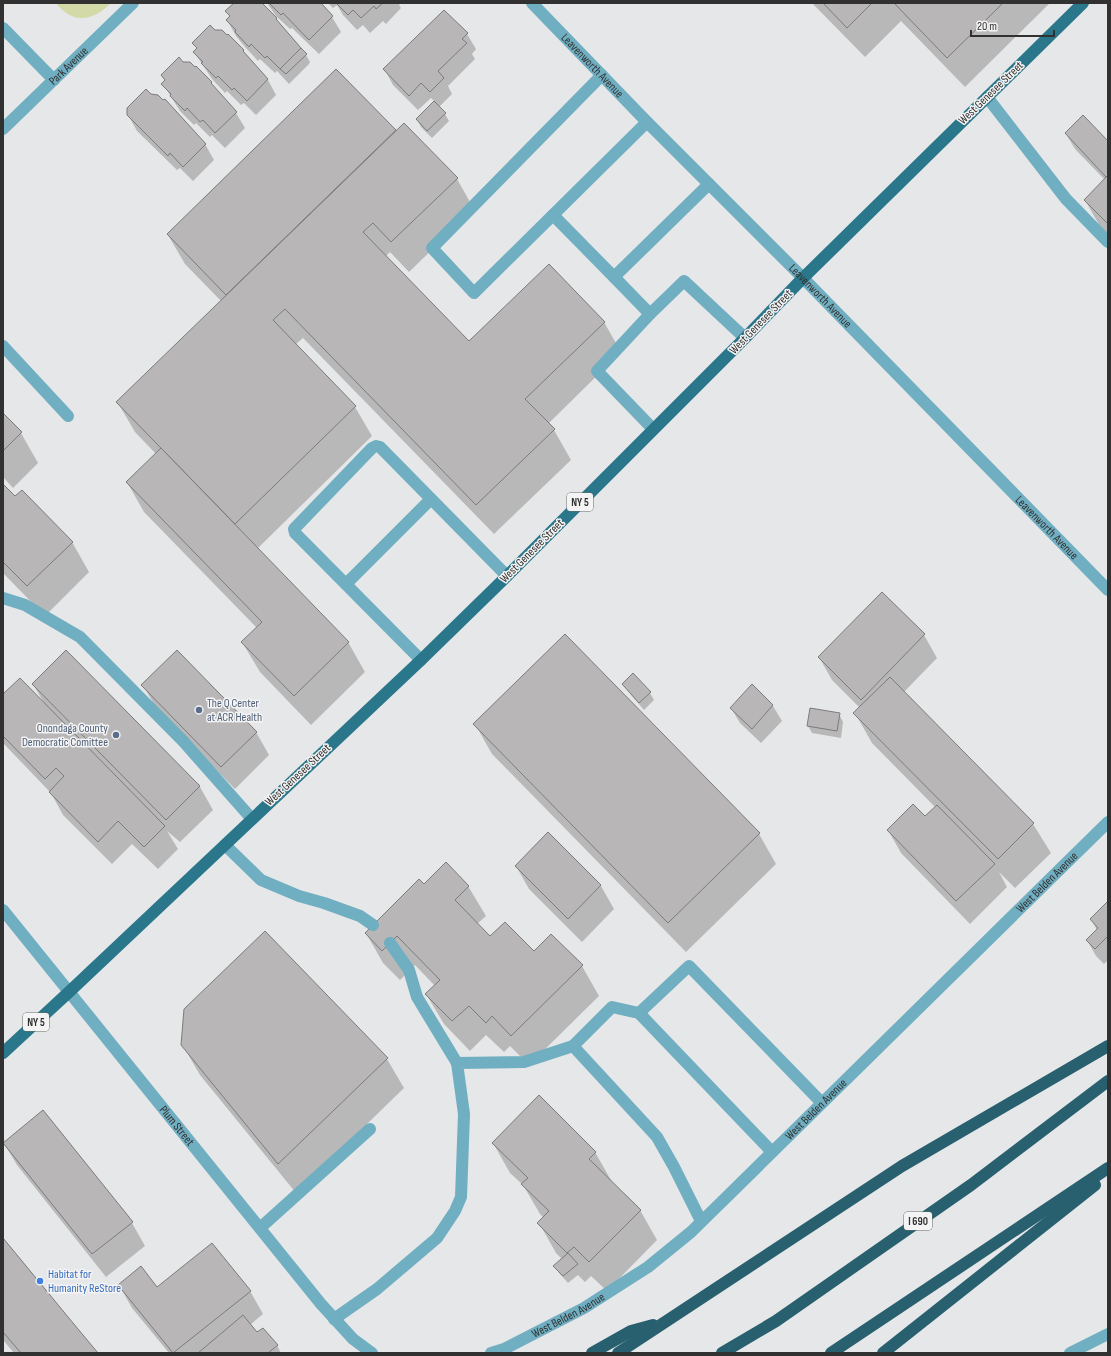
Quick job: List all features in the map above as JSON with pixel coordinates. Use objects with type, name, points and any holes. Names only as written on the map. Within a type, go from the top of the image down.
[{"type":"highway","points":[[618,1353],[902,1166],[1108,1046]]},
{"type":"highway","name":"I 690","points":[[722,1353],[776,1321],[964,1189],[1108,1081]]},
{"type":"highway","points":[[831,1353],[1108,1168]]},
{"type":"highway","points":[[883,1353],[1108,1175]]},
{"type":"highway","points":[[592,1353],[631,1331],[664,1322]]},
{"type":"main road","name":"West Genesee Street","points":[[3,1053],[421,660],[745,338],[803,278],[1083,3]]},
{"type":"street","name":"Park Avenue","points":[[3,129],[133,3]]},
{"type":"street","name":"Leavenworth Avenue","points":[[532,3],[647,122],[803,278],[1108,590]]},
{"type":"street","points":[[3,28],[54,80]]},
{"type":"street","points":[[602,75],[432,248],[474,293],[647,122]]},
{"type":"street","points":[[987,97],[1066,198],[1108,242]]},
{"type":"street","points":[[614,277],[710,184]]},
{"type":"street","points":[[553,216],[650,314]]},
{"type":"street","points":[[653,429],[597,372],[650,314],[684,281],[745,338]]},
{"type":"street","points":[[3,346],[68,416]]},
{"type":"street","points":[[421,660],[295,533],[294,529],[372,448],[376,446],[380,447],[507,576]]},
{"type":"street","points":[[346,584],[431,499]]},
{"type":"street","points":[[3,598],[25,605],[80,637],[183,741],[252,819]]},
{"type":"street","name":"West Belden Avenue","points":[[491,1353],[504,1350],[584,1308],[648,1267],[691,1232],[1108,822]]},
{"type":"street","points":[[225,845],[261,880],[299,896],[360,916],[373,925]]},
{"type":"street","name":"Plum Street","points":[[3,910],[334,1319],[353,1339],[372,1353]]},
{"type":"street","points":[[334,1319],[377,1289],[437,1238],[456,1211],[461,1197],[464,1114],[457,1063],[417,997],[409,970],[390,943]]},
{"type":"street","points":[[639,1013],[689,966],[822,1103]]},
{"type":"street","points":[[457,1063],[524,1062],[573,1046],[612,1007],[639,1013],[772,1152]]},
{"type":"street","points":[[573,1046],[657,1137],[701,1221]]},
{"type":"street","points":[[260,1228],[370,1128]]},
{"type":"street","points":[[1070,1353],[1108,1334]]},
{"type":"green space","points":[[56,3],[111,3],[97,14],[83,18],[69,15]]},
{"type":"building","points":[[234,3],[262,3],[277,18],[276,19],[301,48],[280,69],[267,56],[265,58],[251,44],[249,47],[226,20],[230,16],[225,11]]},
{"type":"building","points":[[269,3],[321,3],[333,16],[309,40],[283,13],[281,15]]},
{"type":"building","points":[[336,3],[383,3],[376,9],[374,6],[361,18],[353,10],[348,15]]},
{"type":"building","points":[[823,3],[872,3],[847,28]]},
{"type":"building","points":[[894,3],[1003,3],[947,58]]},
{"type":"building","points":[[444,10],[468,33],[462,39],[467,43],[438,71],[444,78],[430,92],[421,83],[409,96],[383,69]]},
{"type":"building","points":[[210,25],[215,30],[222,30],[227,35],[228,34],[244,50],[243,51],[268,79],[247,101],[234,88],[232,90],[218,76],[216,78],[201,63],[203,62],[193,52],[197,48],[192,43]]},
{"type":"building","points":[[301,48],[307,54],[286,74],[280,69]]},
{"type":"building","points":[[179,57],[183,62],[190,62],[195,67],[196,66],[212,82],[211,83],[237,112],[215,133],[203,120],[200,122],[187,108],[185,111],[170,96],[171,94],[161,84],[165,80],[161,75]]},
{"type":"building","points":[[336,69],[396,130],[226,295],[167,234]]},
{"type":"building","points":[[146,89],[151,94],[158,95],[163,100],[165,99],[206,144],[183,167],[170,153],[168,156],[127,115],[127,108]]},
{"type":"building","points":[[434,101],[446,113],[427,131],[416,119]]},
{"type":"building","points":[[1083,115],[1108,141],[1108,175],[1106,177],[1065,133]]},
{"type":"building","points":[[404,123],[458,178],[391,242],[373,223],[363,232],[469,341],[549,264],[605,322],[525,399],[555,429],[476,505],[285,309],[273,320],[356,406],[235,524],[116,402]]},
{"type":"building","points":[[1108,175],[1108,224],[1084,200]]},
{"type":"building","points":[[3,413],[22,432],[3,451]]},
{"type":"building","points":[[161,448],[349,642],[294,696],[241,642],[262,622],[126,482]]},
{"type":"building","points":[[3,484],[15,496],[22,490],[73,542],[27,586],[3,562]]},
{"type":"building","points":[[882,592],[925,634],[861,700],[818,657]]},
{"type":"building","points":[[565,634],[760,833],[668,923],[473,724]]},
{"type":"building","name":"Onondaga County Democratic Comittee","points":[[66,650],[200,786],[166,820],[32,684]]},
{"type":"building","points":[[177,650],[257,732],[221,767],[141,685]]},
{"type":"building","points":[[633,673],[651,692],[639,703],[622,684]]},
{"type":"building","points":[[890,677],[1034,823],[998,859],[853,713]]},
{"type":"building","points":[[20,678],[165,826],[144,847],[118,821],[98,842],[49,792],[64,776],[56,768],[45,779],[3,736],[3,694]]},
{"type":"building","points":[[752,684],[773,705],[752,729],[730,708]]},
{"type":"building","points":[[810,708],[840,713],[837,731],[807,726]]},
{"type":"building","points":[[913,804],[925,816],[937,805],[995,864],[956,901],[887,830]]},
{"type":"building","points":[[548,832],[601,885],[568,919],[515,866]]},
{"type":"building","points":[[446,862],[469,886],[455,900],[490,936],[505,922],[534,951],[551,934],[583,965],[511,1036],[492,1016],[486,1023],[469,1006],[452,1021],[425,994],[440,980],[397,936],[382,951],[365,933],[419,879],[424,884]]},
{"type":"building","points":[[1108,901],[1108,937],[1095,949],[1086,940],[1098,928],[1090,919]]},
{"type":"building","points":[[265,931],[388,1058],[278,1164],[181,1045],[184,1009]]},
{"type":"building","points":[[539,1095],[596,1152],[589,1159],[641,1210],[589,1262],[574,1247],[567,1253],[537,1223],[549,1211],[521,1184],[528,1178],[492,1143]]},
{"type":"building","points":[[43,1110],[133,1222],[92,1254],[3,1143]]},
{"type":"building","points":[[3,1238],[98,1353],[21,1353],[3,1332]]},
{"type":"building","points":[[212,1243],[251,1291],[173,1353],[118,1285],[141,1266],[157,1287]]},
{"type":"building","points":[[568,1253],[578,1264],[563,1276],[553,1266]]},
{"type":"building","points":[[243,1315],[257,1332],[263,1328],[278,1345],[268,1353],[198,1353]]},
{"type":"place","name":"The Q Center at ACR Health","points":[[199,710]]},
{"type":"place","name":"Onondaga County Democratic Comittee","points":[[116,735]]},
{"type":"place","name":"Habitat for Humanity ReStore","points":[[40,1281]]}]
